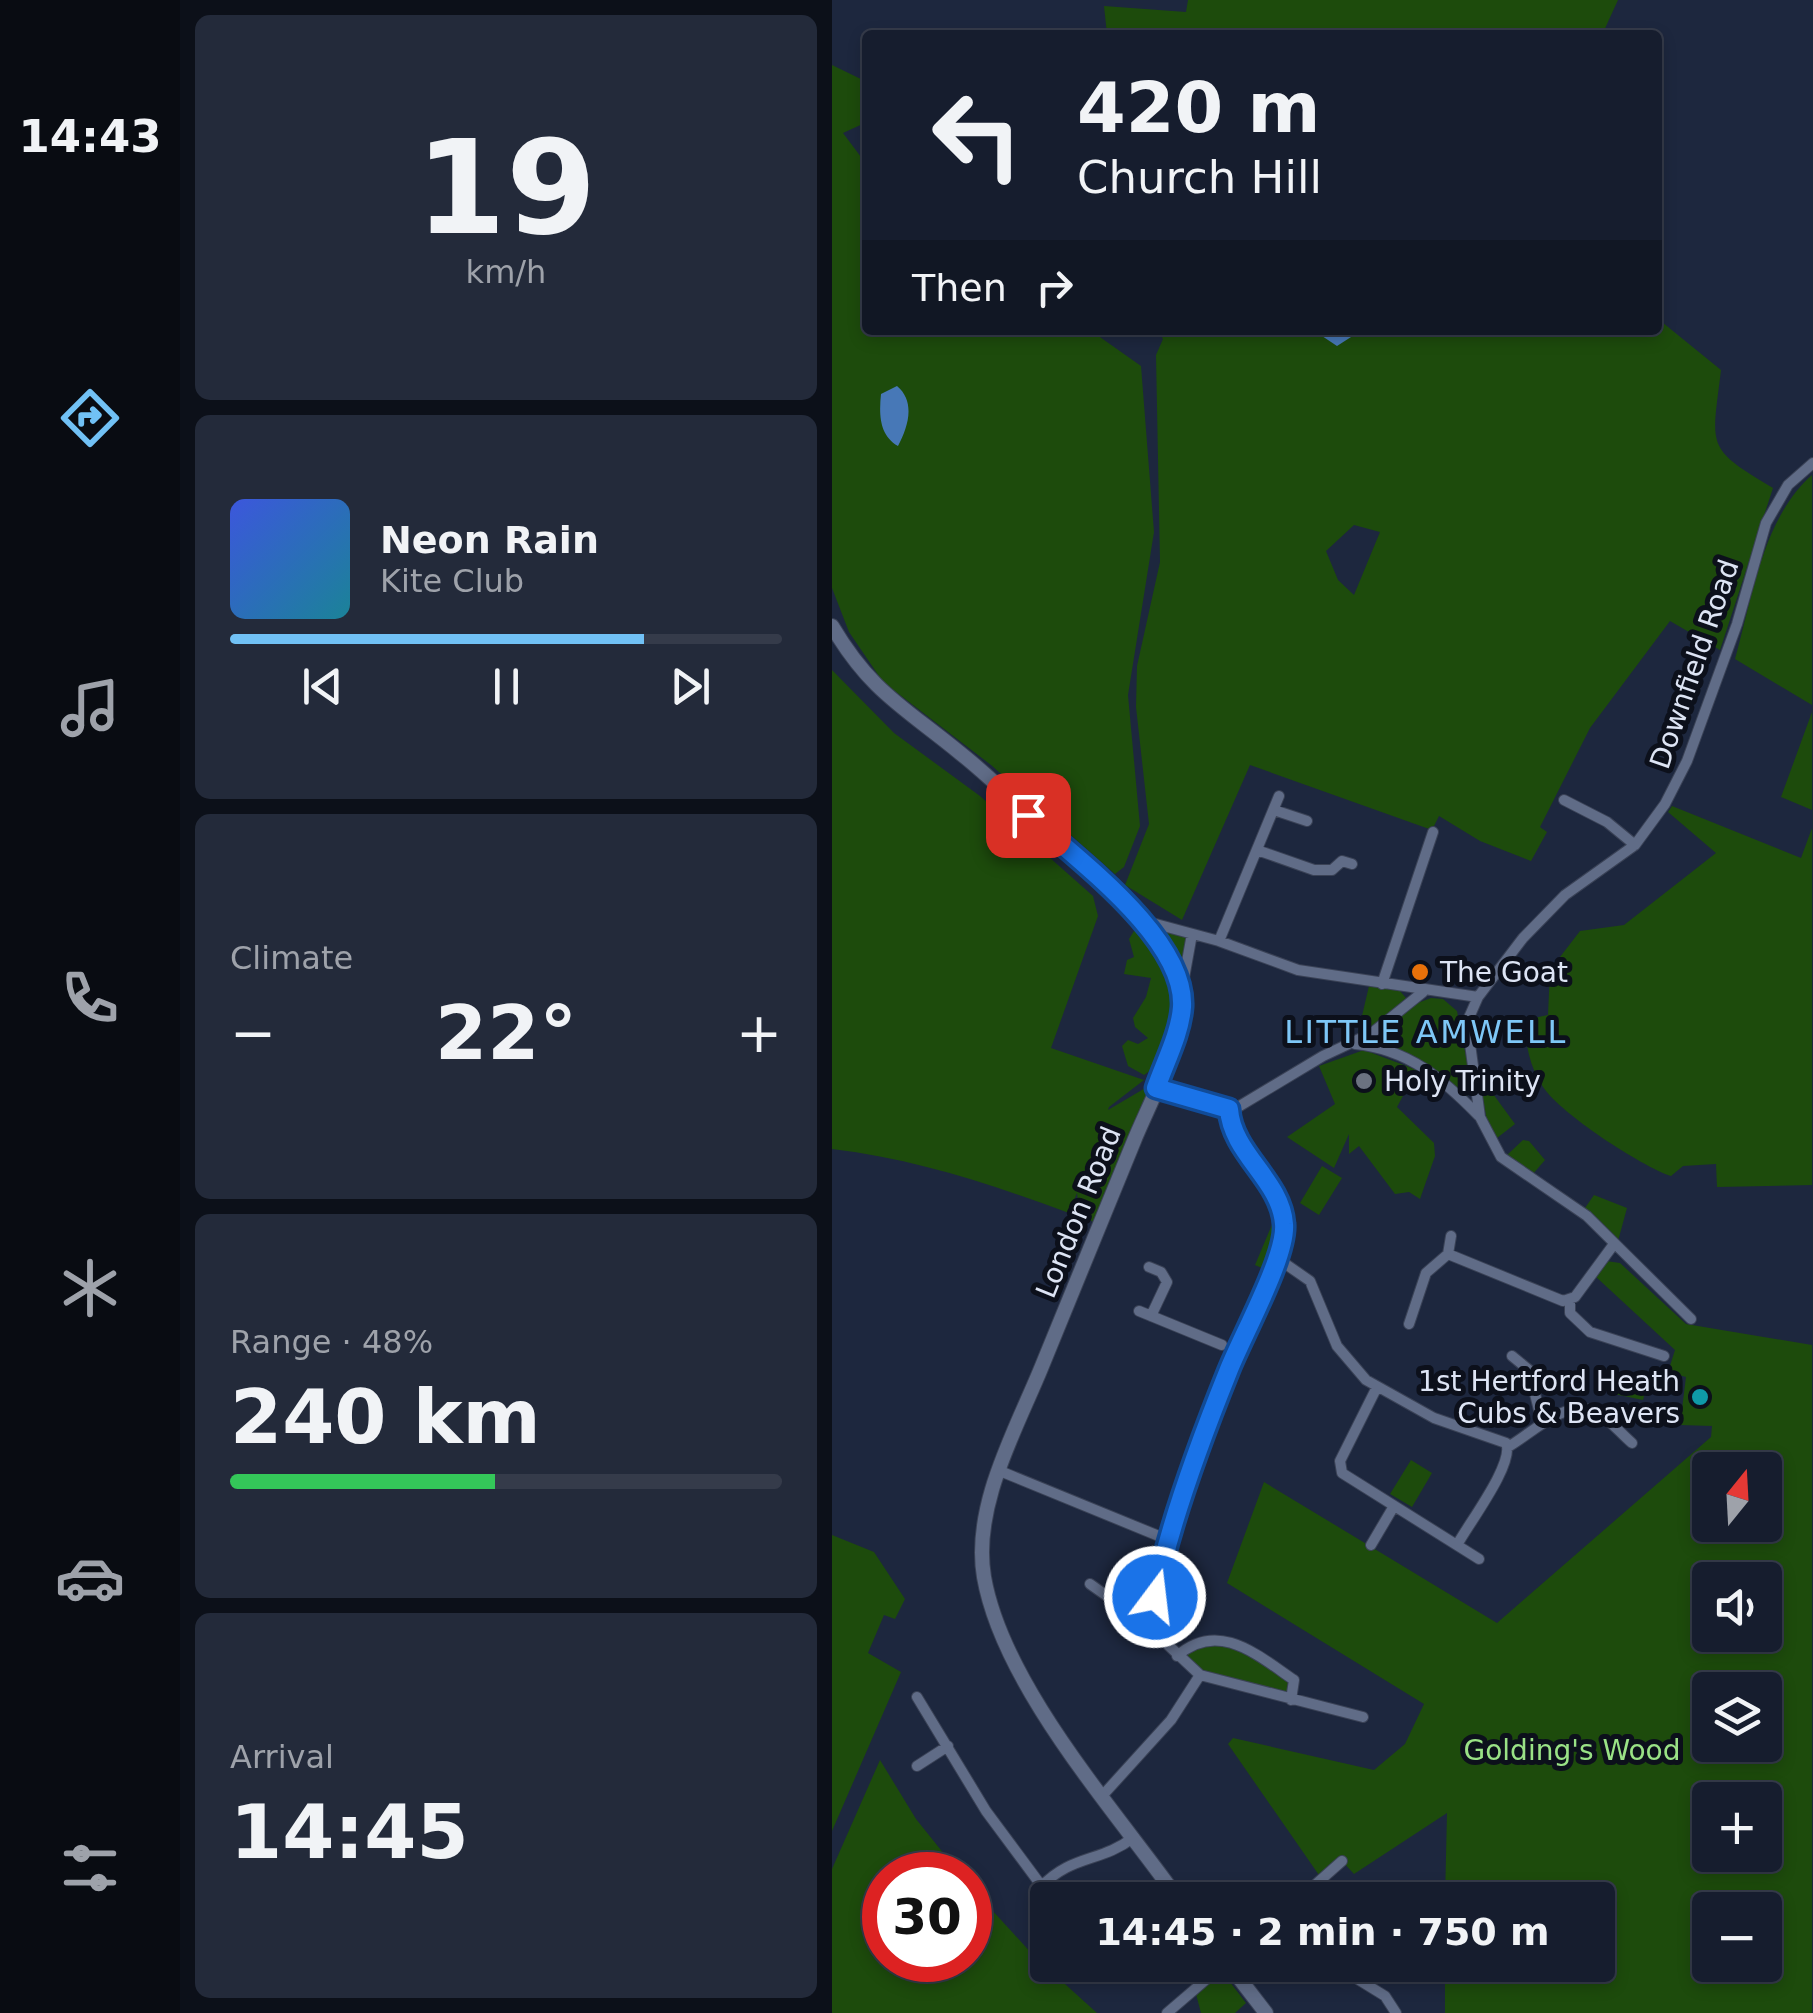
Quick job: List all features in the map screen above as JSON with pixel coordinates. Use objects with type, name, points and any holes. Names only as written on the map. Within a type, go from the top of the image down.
[{"type":"main road","points":[[832,626],[867,679],[894,705],[984,773],[1141,920],[1164,950],[1181,990]]},
{"type":"main road","name":"London Road","points":[[1166,1882],[1048,1718],[996,1620],[982,1550],[1000,1471],[1180,1022],[1181,990]]},
{"type":"main road","points":[[1240,1982],[1266,2013]]},
{"type":"street","name":"Downfield Road","points":[[1470,1014],[1478,997],[1523,938],[1565,895],[1634,845],[1665,804],[1687,761],[1737,624],[1766,523],[1788,485],[1812,463]]},
{"type":"street","points":[[1218,941],[1279,796]]},
{"type":"street","points":[[1564,800],[1608,822],[1634,845]]},
{"type":"street","points":[[1274,810],[1307,822]]},
{"type":"street","points":[[1382,984],[1433,832]]},
{"type":"street","points":[[1257,850],[1314,870],[1332,870],[1342,862],[1352,864]]},
{"type":"street","points":[[1141,920],[1218,941],[1298,970],[1423,992],[1478,997]]},
{"type":"street","points":[[1181,990],[1192,934]]},
{"type":"street","points":[[1156,1088],[1229,1109],[1254,1100],[1322,1056],[1352,1044],[1423,992]]},
{"type":"street","points":[[1450,995],[1470,1014],[1467,1036],[1480,1117]]},
{"type":"street","points":[[1352,1044],[1417,1062],[1434,1072],[1480,1117],[1504,1161],[1587,1216],[1692,1319]]},
{"type":"street","points":[[1229,1109],[1236,1140],[1284,1218],[1277,1258],[1228,1371],[1171,1541],[1158,1582],[1155,1609],[1162,1636],[1177,1656],[1200,1674],[1363,1717]]},
{"type":"street","points":[[1408,1324],[1430,1267],[1448,1254],[1451,1236]]},
{"type":"street","points":[[1614,1244],[1570,1300],[1570,1313],[1583,1328],[1664,1356]]},
{"type":"street","points":[[1448,1254],[1556,1300],[1570,1300]]},
{"type":"street","points":[[1277,1258],[1310,1281],[1337,1346],[1357,1372],[1377,1387],[1444,1422],[1498,1438],[1508,1446]]},
{"type":"street","points":[[1149,1267],[1164,1275],[1167,1286],[1151,1316]]},
{"type":"street","points":[[1139,1311],[1222,1345]]},
{"type":"street","points":[[1222,1345],[1244,1333]]},
{"type":"street","points":[[1222,1345],[1228,1371]]},
{"type":"street","points":[[1512,1356],[1530,1374],[1542,1422]]},
{"type":"street","points":[[1377,1387],[1340,1468],[1345,1477],[1479,1558]]},
{"type":"street","points":[[1458,1545],[1506,1468],[1508,1446],[1542,1422],[1587,1409],[1632,1442]]},
{"type":"street","points":[[1000,1471],[1171,1541]]},
{"type":"street","points":[[1371,1545],[1394,1506]]},
{"type":"street","points":[[1090,1584],[1121,1606],[1155,1609]]},
{"type":"street","points":[[1177,1656],[1197,1640],[1226,1640],[1294,1680],[1291,1700]]},
{"type":"street","points":[[1103,1796],[1171,1720],[1200,1674]]},
{"type":"street","points":[[917,1697],[1000,1832],[1038,1882]]},
{"type":"street","points":[[917,1766],[948,1746]]},
{"type":"street","points":[[1047,1882],[1065,1865],[1108,1855],[1134,1837]]},
{"type":"street","points":[[1318,1882],[1342,1861]]},
{"type":"street","points":[[1167,2013],[1205,1982]]},
{"type":"street","points":[[1362,1982],[1386,1996],[1397,2013],[1410,2009]]},
{"type":"green space","points":[[1188,0],[1618,0],[1604,30],[1107,30],[1104,6],[1186,12]]},
{"type":"green space","points":[[832,65],[862,80],[862,124],[843,133],[862,158],[862,335],[1097,335],[1141,366],[1154,532],[1128,695],[1140,826],[1124,867],[1115,874],[991,765],[883,682],[849,632],[832,588]]},
{"type":"green space","points":[[1662,322],[1721,370],[1715,430],[1718,443],[1734,463],[1773,488],[1720,650],[1670,621],[1590,728],[1540,827],[1547,832],[1531,861],[1480,841],[1439,816],[1432,830],[1250,765],[1182,920],[1125,885],[1149,824],[1136,707],[1137,666],[1160,562],[1156,355],[1163,339],[1161,335],[1662,335]],"holes":[[[1354,525],[1380,532],[1354,595],[1338,580],[1326,551]]]},
{"type":"green space","points":[[1812,475],[1812,705],[1735,659],[1770,537],[1795,493]]},
{"type":"green space","points":[[832,670],[894,733],[980,796],[1093,896],[1098,916],[1051,1048],[1144,1080],[1108,1110],[1147,1087],[1150,1090],[1101,1204],[1101,1214],[1093,1222],[1079,1213],[1077,1193],[1069,1213],[952,1174],[832,1149]]},
{"type":"green space","points":[[1812,712],[1812,810],[1781,797]]},
{"type":"green space","points":[[1672,806],[1801,858],[1812,828],[1812,1185],[1717,1187],[1716,1164],[1683,1166],[1671,1176],[1641,1162],[1566,1111],[1543,1087],[1531,1063],[1524,1020],[1548,1015],[1550,970],[1580,931],[1624,925],[1716,853],[1668,812]]},
{"type":"green space","points":[[1155,925],[1187,936],[1182,969],[1180,970]]},
{"type":"green space","points":[[1134,931],[1150,940],[1161,956],[1172,999],[1166,1044],[1157,1062],[1144,1075],[1128,1066],[1122,1046],[1128,1040],[1138,1044],[1148,1038],[1135,1027],[1133,1018],[1146,997],[1151,978],[1124,974],[1127,960],[1134,957],[1129,939]]},
{"type":"green space","points":[[1369,986],[1400,991],[1406,998],[1372,1029],[1358,1033]]},
{"type":"green space","points":[[1431,998],[1443,999],[1457,1011],[1472,1087],[1467,1096],[1418,1059],[1368,1041],[1415,1004]]},
{"type":"green space","points":[[1364,1050],[1417,1070],[1397,1107],[1434,1143],[1435,1156],[1420,1199],[1409,1192],[1395,1194],[1359,1146],[1349,1154],[1349,1134],[1334,1168],[1287,1137],[1335,1104],[1319,1066]]},
{"type":"green space","points":[[1488,1087],[1515,1124],[1497,1138],[1487,1121],[1481,1088]]},
{"type":"green space","points":[[1523,1140],[1529,1141],[1545,1160],[1533,1174],[1507,1155]]},
{"type":"green space","points":[[1322,1166],[1342,1178],[1319,1215],[1300,1203]]},
{"type":"green space","points":[[1594,1195],[1627,1208],[1618,1241],[1585,1208]]},
{"type":"green space","points":[[1276,1215],[1277,1239],[1264,1269],[1255,1265]]},
{"type":"green space","name":"Golding's Wood","points":[[1606,1261],[1620,1263],[1686,1324],[1812,1345],[1812,2013],[1445,2013],[1445,1982],[1615,1982],[1615,1882],[1445,1882],[1447,1813],[1354,1874],[1342,1861],[1321,1878],[1228,1744],[1233,1738],[1374,1770],[1405,1744],[1424,1704],[1227,1583],[1264,1482],[1497,1623],[1692,1454],[1692,1542],[1782,1542],[1782,1452],[1694,1452],[1711,1437],[1712,1426],[1680,1425],[1686,1377],[1668,1372],[1675,1350],[1595,1276]]},
{"type":"green space","points":[[1625,1373],[1648,1381],[1643,1400],[1614,1394]]},
{"type":"green space","points":[[1411,1460],[1432,1473],[1412,1507],[1390,1494]]},
{"type":"green space","points":[[832,1535],[874,1552],[905,1599],[895,1619],[884,1615],[868,1653],[901,1672],[832,1831]]},
{"type":"green space","points":[[1226,1643],[1289,1679],[1289,1691],[1284,1694],[1206,1675],[1187,1657],[1188,1649]]},
{"type":"green space","points":[[880,1760],[916,1819],[943,1852],[862,1852],[862,1982],[992,1982],[992,1910],[1030,1952],[1030,1982],[1063,1982],[1097,2013],[832,2013],[832,1869]]},
{"type":"green space","points":[[1211,1982],[1230,1982],[1246,2003],[1235,2013],[1201,2013],[1196,1994]]},
{"type":"water","points":[[1320,335],[1354,335],[1337,346]]},
{"type":"water","points":[[897,386],[908,407],[907,423],[898,446],[884,430],[880,409],[881,394]]},
{"type":"place","name":"The Goat","points":[[1420,972]]},
{"type":"place","name":"Holy Trinity","points":[[1364,1081]]},
{"type":"place","name":"1st Hertford Heath Cubs & Beavers","points":[[1700,1397]]},
{"type":"district","name":"LITTLE AMWELL","points":[[1426,1032]]},
{"type":"route","points":[[1028,815],[1116,896],[1164,950],[1181,990],[1182,1012],[1156,1088],[1229,1109],[1236,1140],[1278,1203],[1284,1222],[1277,1258],[1216,1402],[1155,1597]]}]
